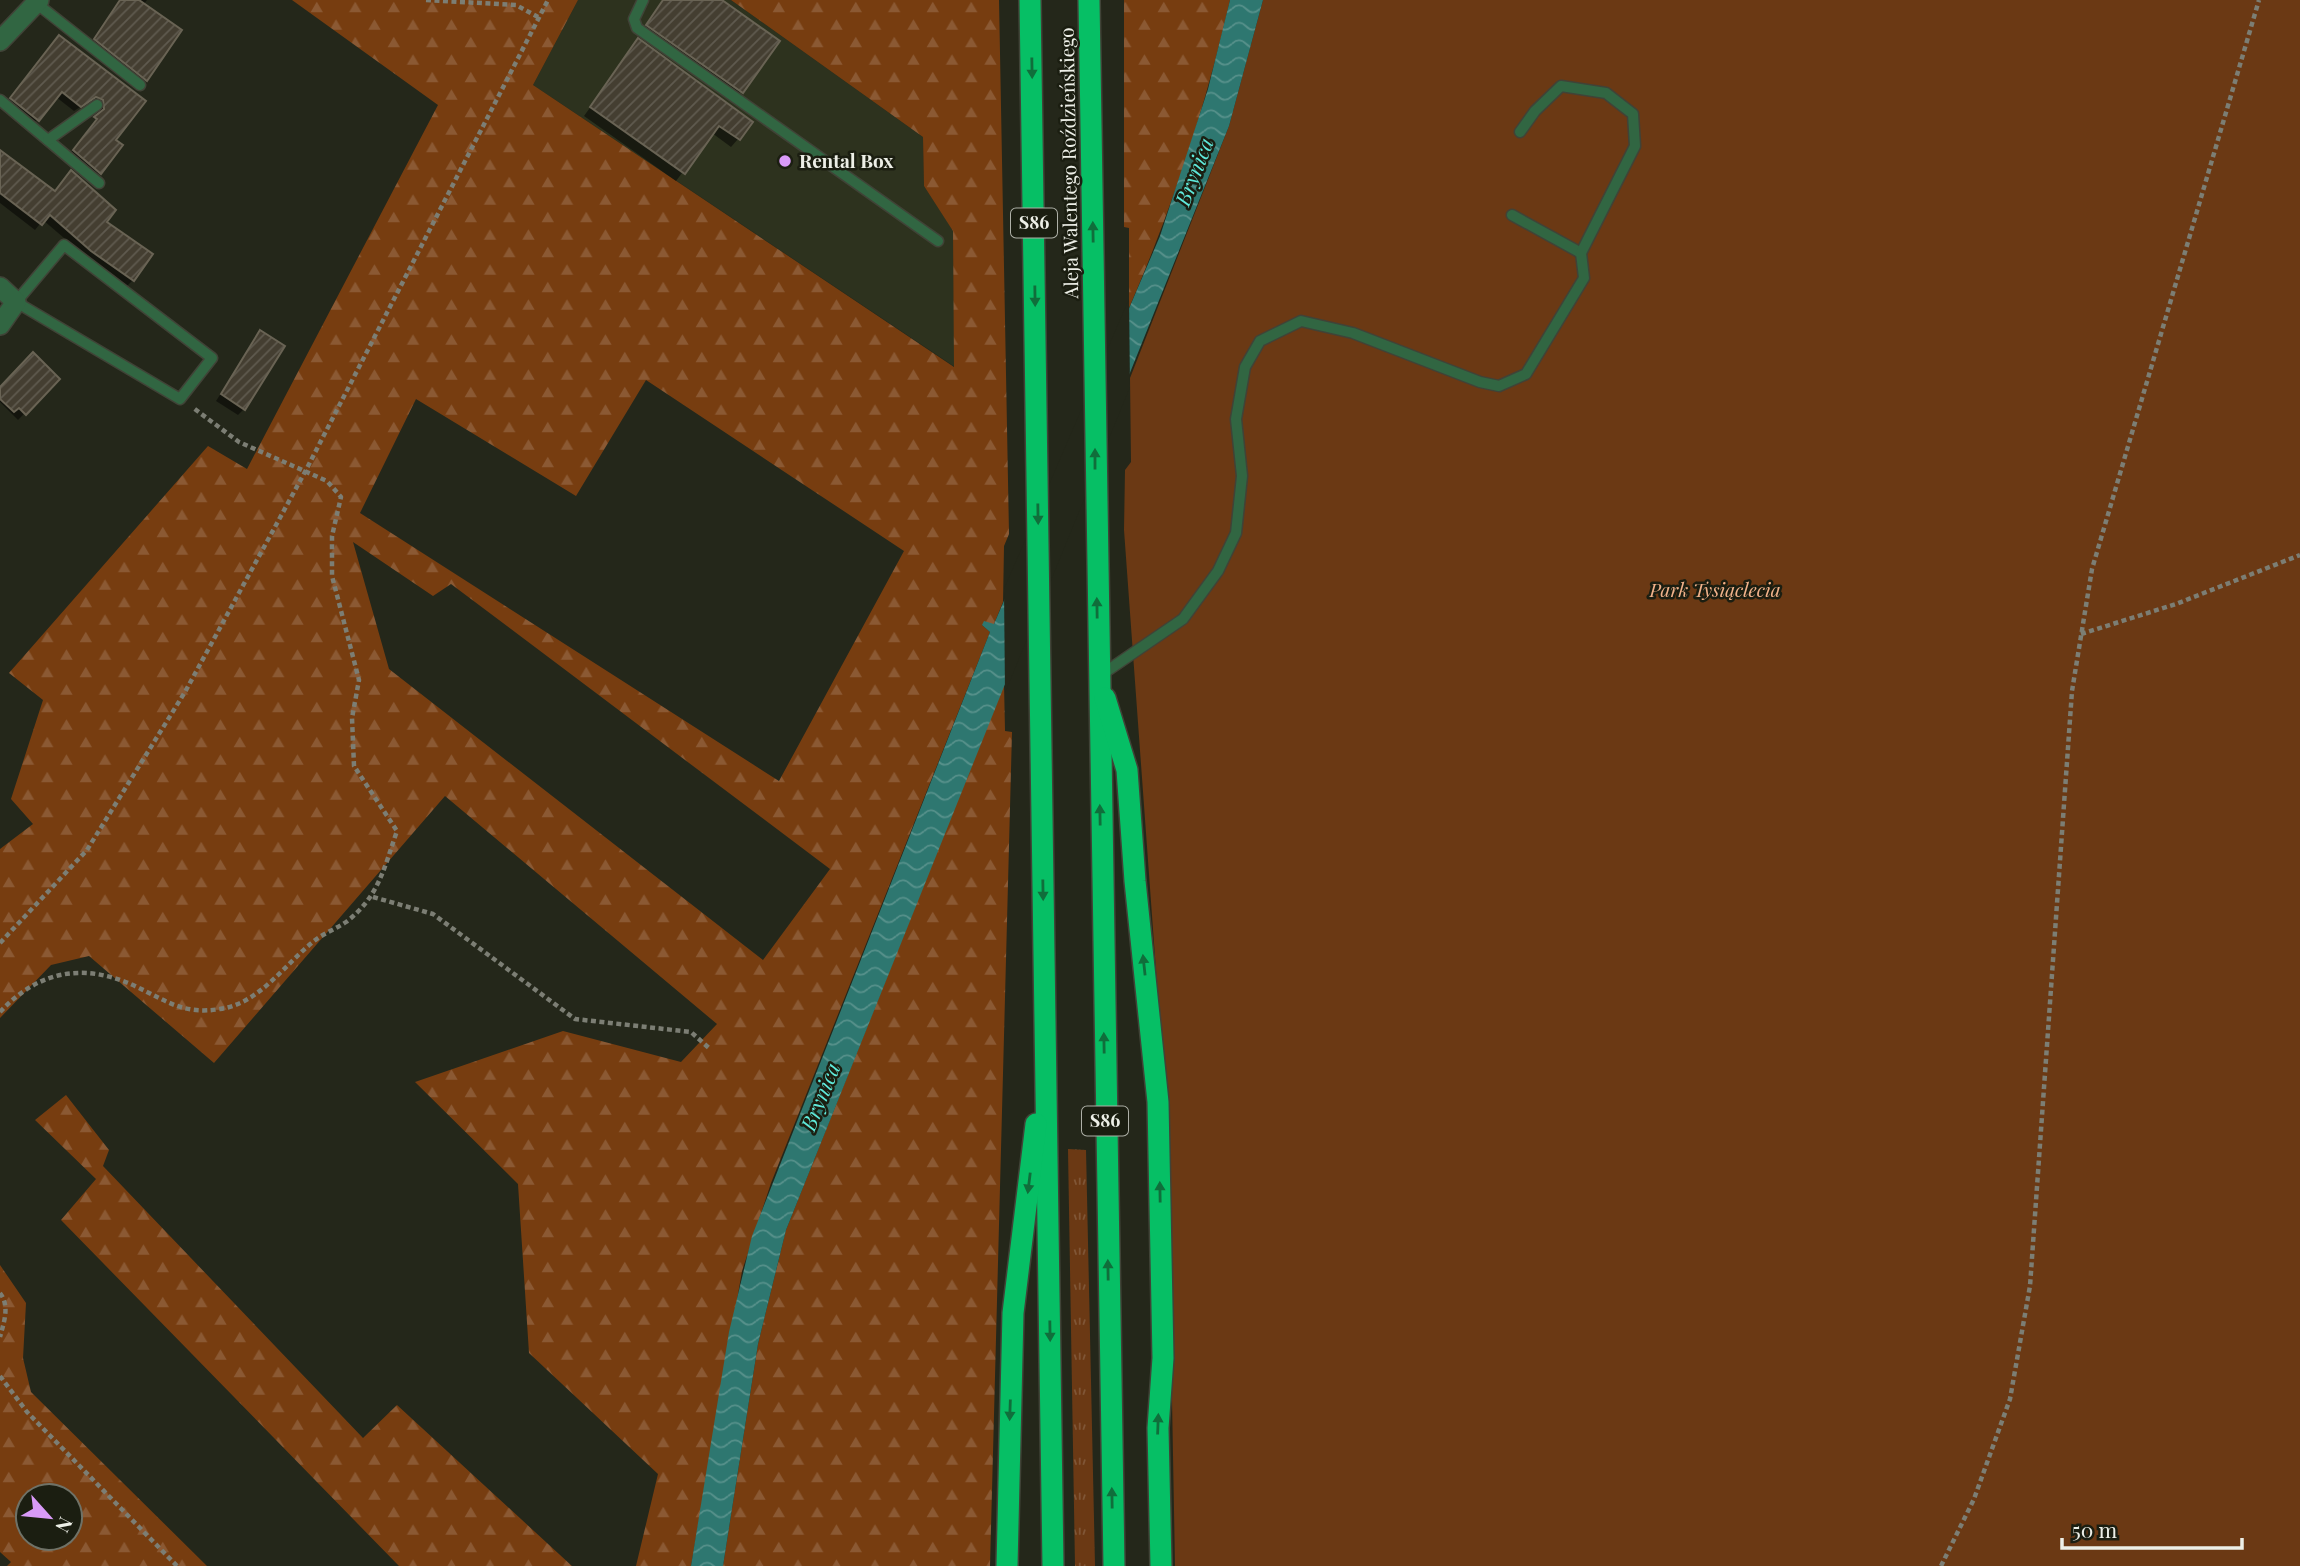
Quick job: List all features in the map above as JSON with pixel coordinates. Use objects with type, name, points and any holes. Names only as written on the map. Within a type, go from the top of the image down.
[{"type":"highway","name":"Aleja Walentego Roździeńskiego","points":[[1030,0],[1045,1042]]},
{"type":"highway","name":"Aleja Walentego Roździeńskiego","points":[[1089,0],[1098,676]]},
{"type":"highway","name":"S86","points":[[1098,676],[1114,1566]]},
{"type":"highway","points":[[1098,676],[1127,770],[1135,881],[1158,1102],[1163,1358],[1158,1428],[1161,1566]]},
{"type":"highway","name":"S86","points":[[1045,1042],[1054,1566]]},
{"type":"highway","points":[[1007,1566],[1013,1313],[1045,1042]]},
{"type":"street","points":[[0,41],[37,1]]},
{"type":"street","points":[[0,287],[16,302],[0,326]]},
{"type":"lane","points":[[643,0],[634,19],[637,28],[938,241]]},
{"type":"lane","points":[[37,1],[140,85]]},
{"type":"lane","points":[[1098,676],[1183,619],[1218,572],[1236,533],[1242,476],[1236,419],[1245,367],[1260,341],[1301,321],[1353,333],[1480,382],[1499,386],[1526,374],[1584,278],[1581,253],[1635,146],[1633,114],[1606,93],[1561,86],[1535,111],[1520,132]]},
{"type":"lane","points":[[0,100],[99,183]]},
{"type":"lane","points":[[48,140],[97,105]]},
{"type":"lane","points":[[1512,215],[1581,253]]},
{"type":"lane","points":[[64,245],[212,358],[180,399],[16,302],[64,245]]},
{"type":"path","points":[[426,0],[516,5],[538,17]]},
{"type":"path","points":[[0,943],[87,850],[185,692],[306,470],[548,0]]},
{"type":"path","points":[[1941,1566],[1974,1499],[2010,1399],[2030,1286],[2059,842],[2072,691],[2092,569],[2125,449],[2259,0]]},
{"type":"path","points":[[0,1012],[16,995],[53,975],[84,971],[132,984],[183,1010],[222,1009],[247,999],[315,939],[345,923],[373,897],[397,831],[355,766],[352,718],[359,680],[332,576],[332,536],[341,497],[327,481],[239,442],[180,399]]},
{"type":"path","points":[[2081,634],[2176,604],[2300,555]]},
{"type":"path","points":[[373,897],[433,914],[575,1019],[691,1032],[710,1049]]},
{"type":"path","points":[[0,1293],[5,1299],[6,1313],[0,1337]]},
{"type":"path","points":[[0,1376],[27,1412],[177,1566]]},
{"type":"shaded area","name":"Rental Box","points":[[578,0],[731,0],[923,137],[924,186],[953,230],[955,367],[533,85]]},
{"type":"green space","points":[[292,0],[578,0],[533,85],[954,367],[953,231],[924,186],[923,137],[731,0],[999,0],[1009,534],[1004,546],[1003,602],[994,624],[982,625],[990,632],[771,1183],[742,1271],[691,1566],[636,1566],[658,1474],[529,1353],[518,1184],[415,1082],[563,1031],[681,1062],[717,1024],[445,796],[214,1063],[89,956],[51,965],[0,1018],[0,849],[33,824],[11,799],[43,700],[9,673],[208,446],[247,469],[438,105]],"holes":[[[646,380],[904,551],[779,781],[360,513],[416,399],[576,496]],[[353,542],[433,596],[451,584],[830,869],[763,960],[389,669]]]},
{"type":"green space","points":[[1124,0],[1230,0],[1187,157],[1129,308],[1129,228],[1124,227]]},
{"type":"green space","name":"Park Tysiąclecia","points":[[1263,0],[2300,0],[2300,1566],[1175,1566],[1167,1122],[1124,530],[1125,470],[1131,462],[1130,378],[1229,126]]},
{"type":"green space","points":[[1004,684],[1005,731],[1012,732],[990,1566],[723,1566],[758,1344],[786,1230]]},
{"type":"green space","points":[[66,1095],[109,1150],[103,1166],[363,1438],[397,1405],[572,1566],[399,1566],[61,1220],[96,1179],[35,1120]]},
{"type":"green space","points":[[1068,1149],[1086,1150],[1095,1566],[1075,1566]]},
{"type":"green space","points":[[0,1265],[26,1303],[23,1358],[31,1392],[207,1566],[7,1566],[11,1562],[0,1552]]},
{"type":"water","name":"Brynica","points":[[1230,0],[1263,0],[1229,126],[786,1230],[758,1344],[723,1566],[691,1566],[729,1332],[752,1236],[990,632],[982,625],[984,621],[994,624],[1160,236],[1208,89]]},
{"type":"pier","points":[[1129,299],[1130,387],[1005,693],[1004,589]]},
{"type":"building","points":[[120,0],[139,0],[182,30],[147,81],[94,39]]},
{"type":"building","points":[[663,0],[722,0],[780,41],[743,93],[646,25]]},
{"type":"building","points":[[59,35],[146,101],[116,140],[123,145],[101,174],[73,150],[97,119],[94,117],[104,109],[103,100],[96,97],[81,107],[62,92],[39,121],[10,98]]},
{"type":"building","points":[[638,38],[753,122],[740,140],[719,126],[685,174],[590,107]]},
{"type":"building","points":[[0,150],[55,191],[71,170],[116,210],[107,222],[153,254],[134,281],[91,251],[50,215],[42,225],[0,193]]},
{"type":"building","points":[[260,330],[285,346],[245,410],[221,394]]},
{"type":"building","points":[[33,352],[60,379],[26,415],[19,408],[14,412],[0,399],[0,387]]},
{"type":"place","name":"Rental Box","points":[[785,161]]}]
